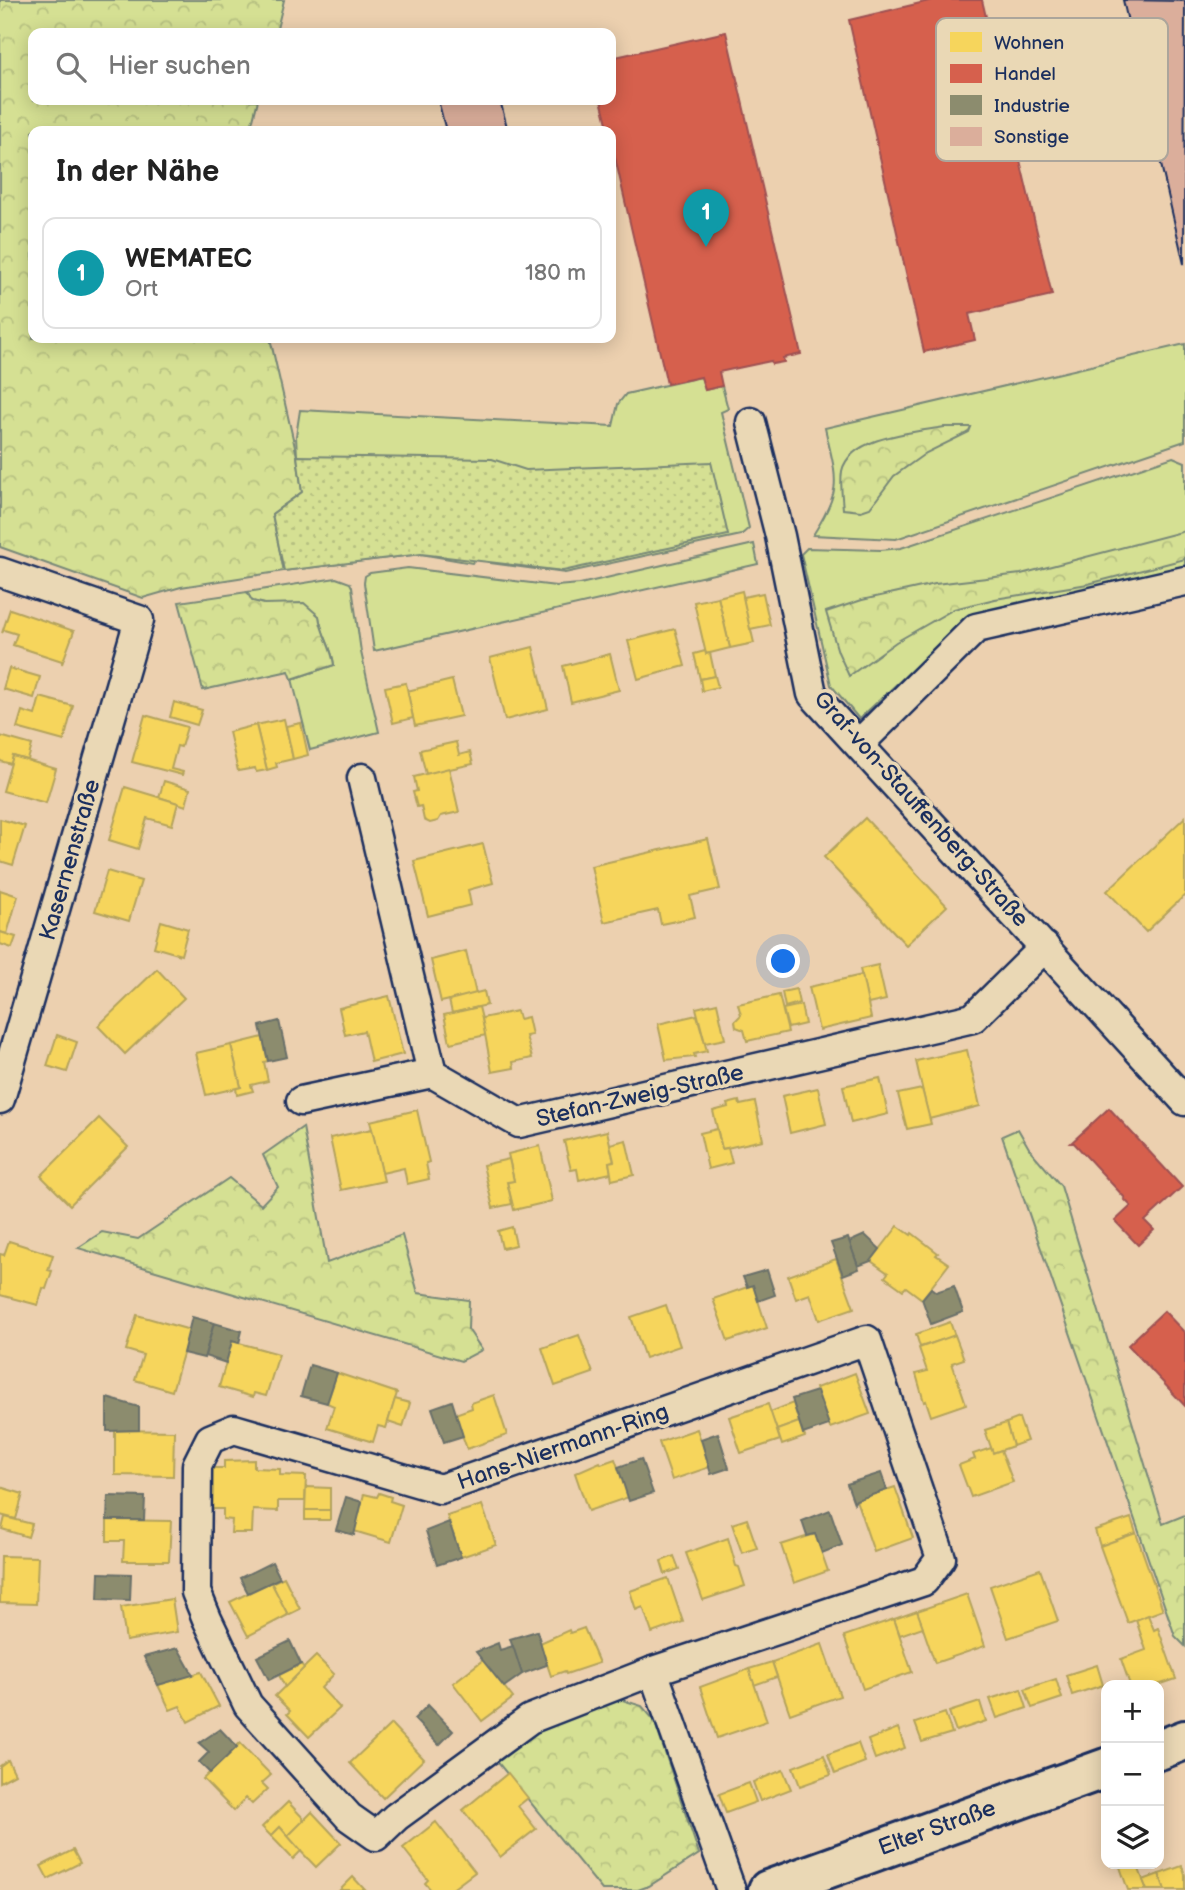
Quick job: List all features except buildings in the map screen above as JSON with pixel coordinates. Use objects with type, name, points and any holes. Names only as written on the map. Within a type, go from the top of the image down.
[{"type":"main road","points":[[1164,1748],[1185,1740]]},
{"type":"main road","name":"Elter Straße","points":[[768,1890],[1101,1770]]},
{"type":"street","name":"Graf-von-Stauffenberg-Straße","points":[[751,422],[780,536],[812,694],[1185,1101]]},
{"type":"street","name":"Kasernenstraße","points":[[0,572],[139,620],[0,1099]]},
{"type":"street","points":[[859,744],[976,628],[1185,581]]},
{"type":"street","points":[[301,1101],[432,1073],[362,778]]},
{"type":"street","name":"Stefan-Zweig-Straße","points":[[432,1073],[519,1123],[973,1018],[1045,947]]},
{"type":"street","name":"Hans-Niermann-Ring","points":[[867,1340],[941,1558],[924,1581],[653,1671],[530,1718],[396,1817],[376,1836],[349,1817],[248,1705],[196,1592],[197,1465],[210,1439],[234,1429],[440,1489],[867,1340]]},
{"type":"street","points":[[653,1671],[731,1890]]},
{"type":"green space","points":[[0,0],[284,0],[277,28],[28,28],[28,105],[257,105],[251,126],[28,126],[28,343],[271,343],[297,456],[302,492],[272,514],[284,571],[181,587],[143,598],[0,547]]},
{"type":"green space","points":[[1185,344],[1185,441],[896,539],[813,535],[829,506],[835,484],[825,428]]},
{"type":"green space","points":[[701,377],[705,390],[722,386],[728,409],[721,412],[749,528],[741,535],[565,573],[491,563],[489,558],[477,556],[472,563],[421,554],[284,571],[272,514],[297,456],[296,436],[300,410],[613,426],[618,404],[626,394]]},
{"type":"green space","points":[[944,427],[971,427],[969,432],[926,453],[894,476],[870,508],[861,511],[843,509],[842,471],[857,450],[886,438]]},
{"type":"green space","points":[[297,456],[492,459],[526,470],[711,462],[728,535],[563,571],[421,554],[284,571],[272,514],[302,492]]},
{"type":"green space","points":[[1173,457],[1185,462],[1185,567],[970,616],[859,719],[831,685],[801,554],[807,548],[901,548]]},
{"type":"green space","points":[[1185,531],[1185,559],[1088,584],[995,599],[954,609],[896,642],[849,676],[838,652],[826,612],[862,600],[935,584],[1021,574]]},
{"type":"green space","points":[[754,544],[758,564],[374,651],[364,583],[365,576],[370,573],[408,568],[556,586],[580,584]]},
{"type":"green space","points":[[336,578],[350,583],[352,587],[361,652],[379,732],[310,750],[292,679],[334,665],[319,616],[252,601],[247,592]]},
{"type":"green space","points":[[247,592],[252,601],[264,604],[304,603],[319,616],[334,665],[292,679],[289,671],[203,690],[179,602]]},
{"type":"green space","points":[[303,1127],[327,1263],[402,1235],[418,1293],[469,1300],[468,1329],[482,1350],[461,1361],[78,1248],[102,1232],[138,1239],[229,1178],[261,1205],[278,1187],[263,1155]]},
{"type":"green space","points":[[1018,1129],[1030,1150],[1061,1186],[1163,1524],[1185,1515],[1185,1646],[1175,1636],[1002,1136]]},
{"type":"green space","points":[[619,1699],[642,1706],[654,1720],[699,1854],[649,1886],[638,1890],[602,1890],[495,1759],[548,1725]]},
{"type":"place","name":"WEMATEC","points":[[706,247]]}]
